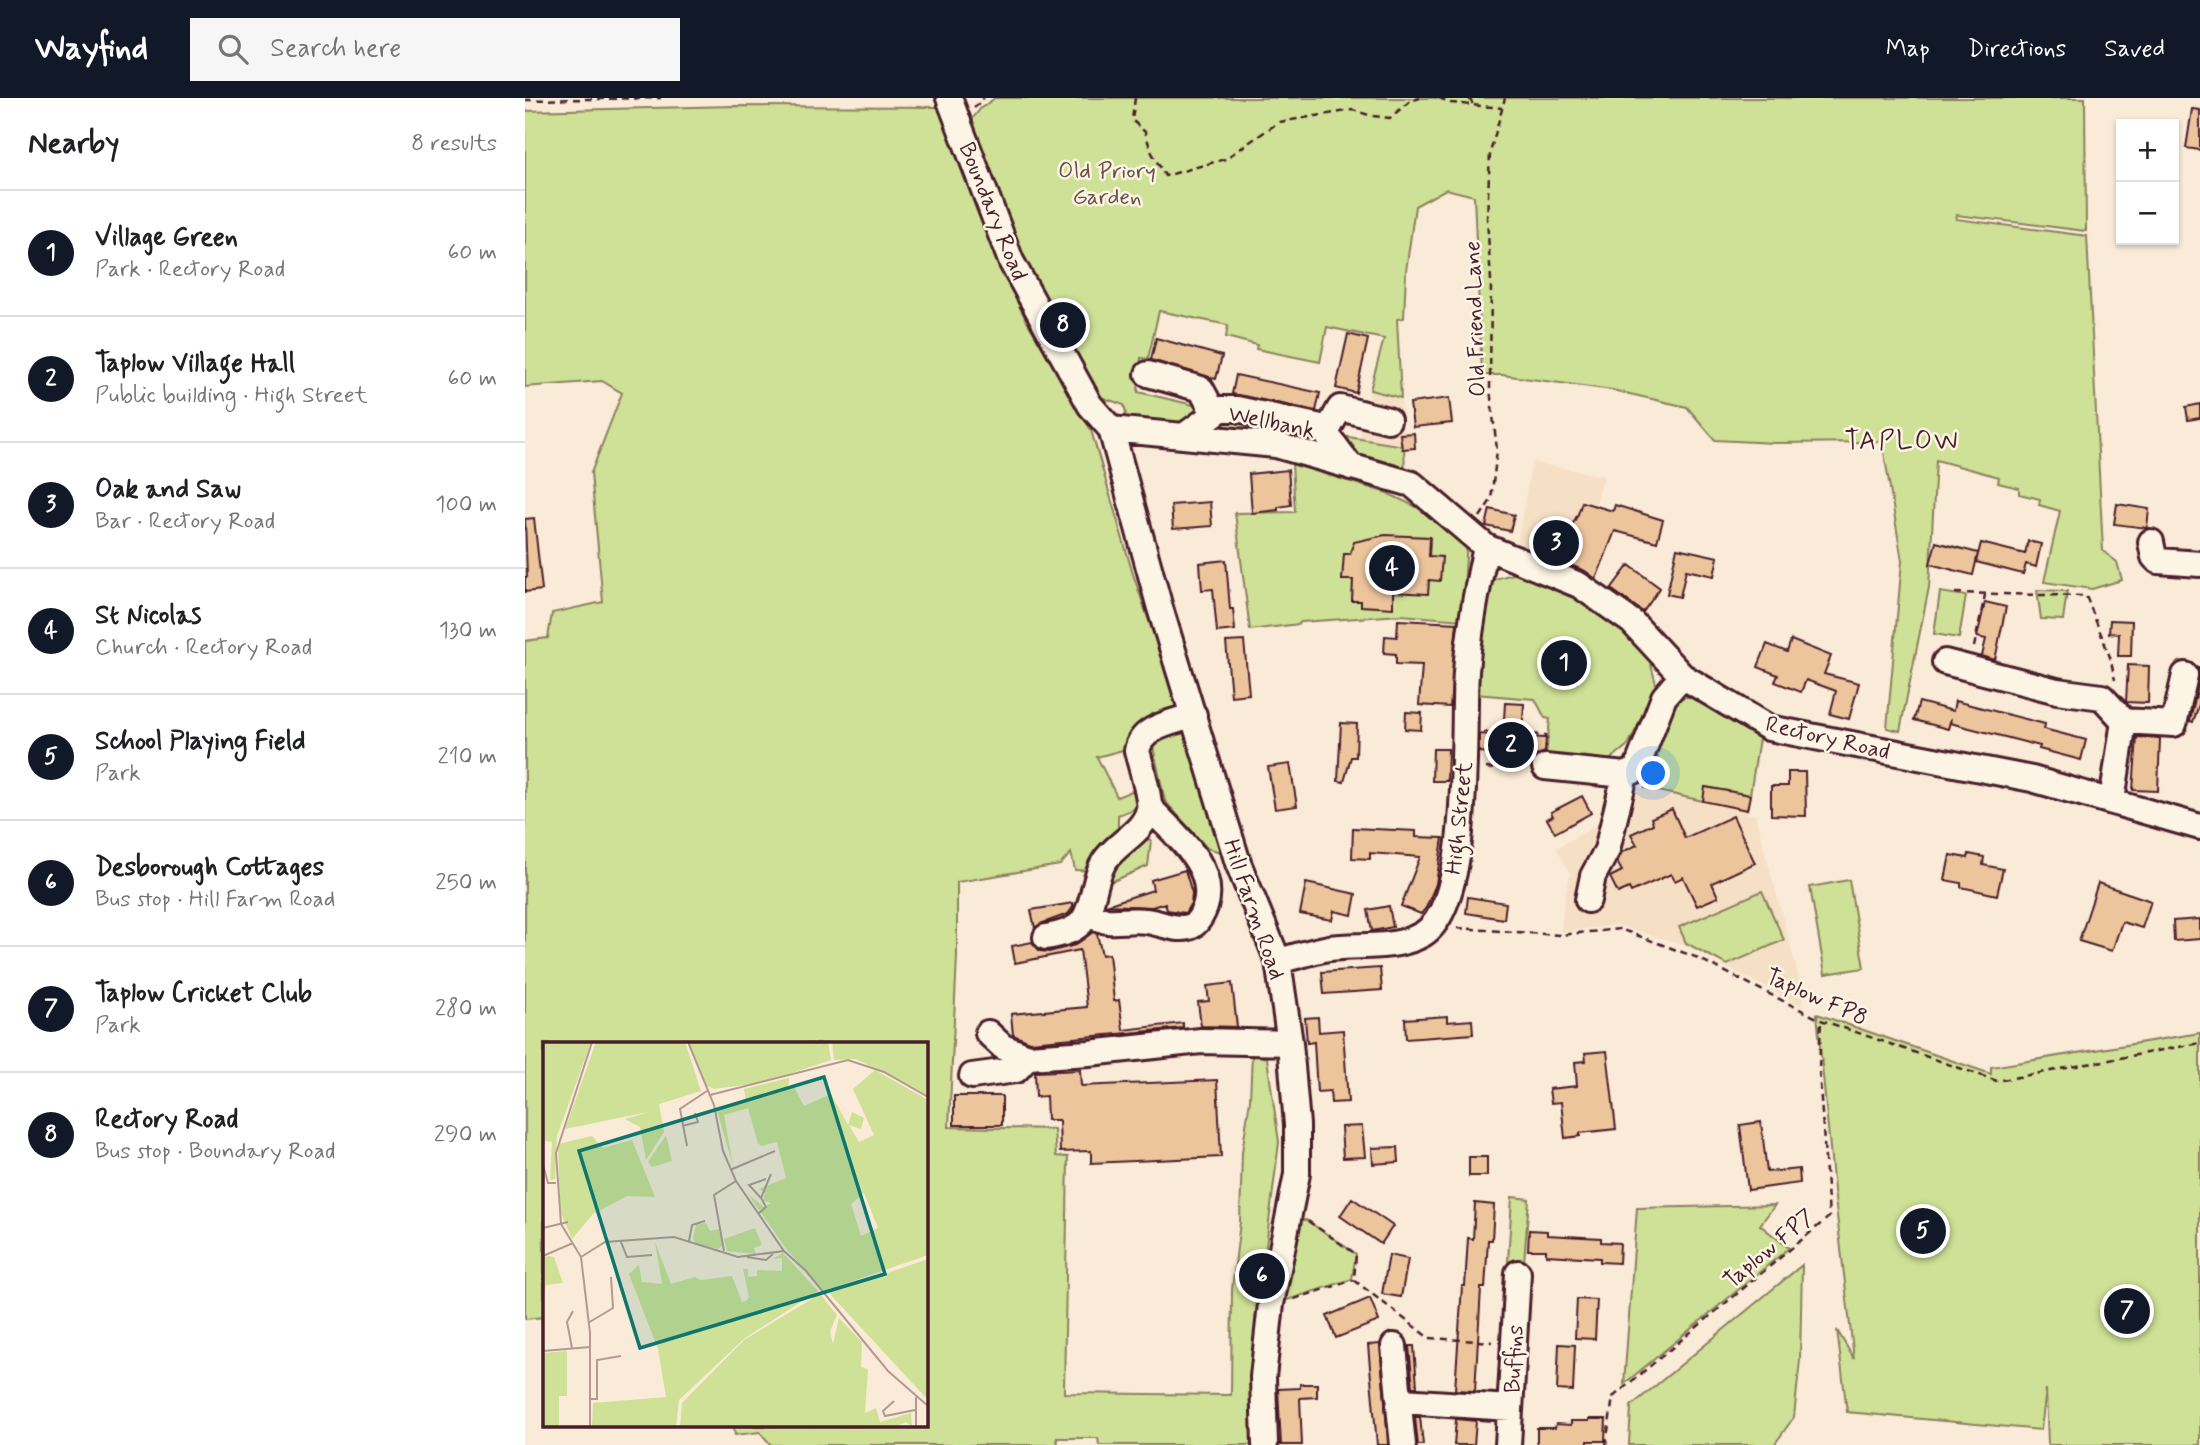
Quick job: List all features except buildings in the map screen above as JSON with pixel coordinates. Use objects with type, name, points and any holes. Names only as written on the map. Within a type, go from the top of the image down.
[{"type":"street","name":"Boundary Road","points":[[949,98],[1011,261],[1090,405],[1111,429]]},
{"type":"street","points":[[1148,374],[1201,389],[1214,413]]},
{"type":"street","points":[[1326,433],[1340,408],[1388,420]]},
{"type":"street","name":"Wellbank","points":[[1184,436],[1221,409],[1237,409],[1321,427],[1352,467]]},
{"type":"street","name":"Rectory Road","points":[[1111,429],[1276,446],[1412,484],[1478,541],[1579,585],[1632,622],[1682,676],[1769,728],[2032,779],[2200,827]]},
{"type":"street","name":"Hill Farm Road","points":[[1111,429],[1160,608],[1238,863],[1278,961],[1290,1043],[1297,1125],[1297,1174],[1271,1304],[1263,1377],[1265,1445]]},
{"type":"street","name":"High Street","points":[[1424,934],[1442,914],[1452,882],[1463,797],[1466,672],[1478,584],[1478,541]]},
{"type":"street","points":[[2151,542],[2154,557],[2158,561],[2200,564]]},
{"type":"street","points":[[1945,662],[1986,672],[2059,680],[2102,696],[2124,721],[2174,724],[2185,675]]},
{"type":"street","points":[[1545,767],[1625,775],[1636,771],[1664,697],[1682,676]]},
{"type":"street","points":[[1087,914],[1108,921],[1146,920],[1181,928],[1197,923],[1204,911],[1208,898],[1207,877],[1190,852],[1150,808],[1137,751],[1139,741],[1150,730],[1194,715]]},
{"type":"street","points":[[2112,801],[2124,721]]},
{"type":"street","points":[[1588,900],[1593,876],[1607,850],[1625,775]]},
{"type":"street","points":[[1046,937],[1080,925],[1087,914],[1102,865],[1110,853],[1127,840],[1143,822],[1150,808]]},
{"type":"street","points":[[1278,961],[1329,948],[1397,944],[1424,934]]},
{"type":"street","points":[[988,1033],[1003,1047],[1028,1057],[1201,1041],[1290,1043]]},
{"type":"street","points":[[972,1076],[1016,1070],[1028,1057]]},
{"type":"street","name":"Buffins","points":[[1508,1445],[1518,1273]]},
{"type":"street","points":[[1394,1346],[1399,1398],[1402,1401],[1399,1412],[1403,1445]]},
{"type":"street","points":[[1402,1401],[1510,1408]]},
{"type":"path","points":[[525,100],[661,98]]},
{"type":"path","points":[[1135,98],[1132,120],[1145,132],[1151,151],[1165,176],[1225,159],[1279,122],[1353,110],[1390,118],[1410,101],[1420,98]]},
{"type":"path","points":[[1439,98],[1451,103],[1502,108]]},
{"type":"path","points":[[1469,98],[1474,106]]},
{"type":"path","name":"Old Friend Lane","points":[[1478,541],[1491,500],[1497,450],[1490,389],[1491,281],[1487,218],[1490,153],[1505,98]]},
{"type":"path","points":[[1955,593],[2086,596],[2110,657],[2115,683]]},
{"type":"path","points":[[1986,595],[1974,647],[1986,672]]},
{"type":"path","points":[[1477,731],[1546,735],[1545,767]]},
{"type":"path","points":[[1477,768],[1496,769]]},
{"type":"path","name":"Taplow FP8","points":[[1424,934],[1448,928],[1559,935],[1621,929],[1698,958],[1821,1020],[1997,1081],[2200,1043]]},
{"type":"path","name":"Taplow FP7","points":[[1606,1445],[1613,1397],[1829,1217],[1819,1070],[1821,1020]]},
{"type":"path","points":[[1289,1210],[1356,1254],[1354,1280]]},
{"type":"path","points":[[1271,1304],[1354,1280]]},
{"type":"path","points":[[1354,1280],[1429,1338],[1513,1343]]},
{"type":"shaded area","points":[[1370,389],[1401,398],[1404,446],[1360,438]]},
{"type":"shaded area","points":[[1532,462],[1604,476],[1590,525],[1582,523],[1565,567],[1517,544]]},
{"type":"shaded area","points":[[1619,783],[1747,810],[1747,814],[1755,814],[1803,993],[1802,1006],[1682,944],[1616,925],[1561,932],[1570,874],[1557,848],[1606,819],[1601,804],[1615,797]]},
{"type":"green space","name":"Old Priory Garden","points":[[995,98],[2085,98],[2086,231],[1957,215],[1956,219],[2087,236],[2103,551],[2117,562],[2122,580],[2092,589],[2044,582],[2060,511],[2039,505],[2040,499],[2019,494],[2019,488],[1998,483],[1999,477],[1936,460],[1929,587],[1900,731],[1887,728],[1902,561],[1882,440],[1775,443],[1715,440],[1687,407],[1612,390],[1502,375],[1482,375],[1474,196],[1446,189],[1415,206],[1406,271],[1404,318],[1397,319],[1401,398],[1370,390],[1384,339],[1327,327],[1320,362],[1256,349],[1257,345],[1226,337],[1228,325],[1159,311],[1148,359],[1141,358],[1138,392],[1198,406],[1188,426],[1121,419],[1126,413],[1124,405],[1104,398],[1099,410],[1002,235],[973,137],[973,118]]},
{"type":"green space","points":[[734,106],[938,107],[998,261],[1025,318],[1091,430],[1133,574],[1228,854],[1207,848],[1165,801],[1152,742],[1097,757],[1117,797],[1144,786],[1144,805],[1118,815],[1118,835],[1151,840],[1148,866],[1113,881],[1097,871],[1075,870],[1071,853],[1060,865],[957,882],[957,956],[949,1127],[1054,1129],[1056,1156],[1068,1157],[1064,1393],[1231,1395],[1232,1290],[1240,1222],[1242,1152],[1250,1100],[1252,1054],[1267,1058],[1279,1142],[1258,1310],[1252,1394],[1258,1445],[1099,1445],[1098,1438],[1057,1438],[1058,1445],[771,1445],[760,1432],[735,1435],[733,1428],[927,1428],[927,1042],[543,1042],[543,1317],[525,1319],[525,641],[548,638],[552,613],[603,602],[591,473],[622,393],[602,381],[525,387],[525,111]]},
{"type":"green space","points":[[1232,418],[1310,434],[1319,441],[1313,451],[1217,436],[1217,419]]},
{"type":"green space","points":[[1348,437],[1404,446],[1405,474],[1370,468],[1351,448]]},
{"type":"green space","points":[[1292,464],[1387,493],[1425,511],[1467,541],[1462,620],[1401,615],[1301,622],[1250,630],[1235,513],[1295,512]]},
{"type":"green space","points":[[1520,572],[1570,589],[1645,642],[1656,684],[1628,745],[1608,761],[1546,755],[1550,719],[1545,718],[1535,699],[1475,694],[1483,595],[1491,580]]},
{"type":"green space","points":[[2037,590],[2067,591],[2063,620],[2041,619]]},
{"type":"green space","points":[[1940,592],[1966,596],[1959,638],[1934,634]]},
{"type":"green space","points":[[1692,696],[1761,726],[1750,795],[1706,787],[1703,801],[1645,788],[1654,774],[1658,756],[1652,754],[1663,716],[1673,703]]},
{"type":"green space","points":[[1849,880],[1864,968],[1825,974],[1810,887]]},
{"type":"green space","points":[[1762,891],[1784,940],[1727,965],[1686,943],[1679,927]]},
{"type":"green space","points":[[1817,1014],[1991,1074],[1991,1067],[2200,1033],[2200,1445],[2048,1445],[2046,1389],[2041,1430],[1847,1412],[1837,1330],[1854,1359]]},
{"type":"green space","points":[[1512,1197],[1529,1199],[1524,1262],[1508,1261]]},
{"type":"green space","points":[[1775,1205],[1760,1225],[1789,1248],[1624,1384],[1637,1208]]},
{"type":"green space","points":[[1299,1220],[1306,1220],[1356,1254],[1352,1279],[1287,1300],[1282,1298]]},
{"type":"green space","points":[[1802,1265],[1800,1360],[1794,1417],[1774,1445],[1629,1445],[1631,1406]]},
{"type":"place","name":"Rectory Road","points":[[1063,325]]},
{"type":"place","name":"Oak and Saw","points":[[1556,543]]},
{"type":"place","name":"St Nicolas","points":[[1392,568]]},
{"type":"place","name":"Village Green","points":[[1564,663]]},
{"type":"place","name":"Taplow Village Hall","points":[[1511,745]]},
{"type":"place","name":"School Playing Field","points":[[1923,1231]]},
{"type":"place","name":"Desborough Cottages","points":[[1262,1276]]},
{"type":"place","name":"Taplow Cricket Club","points":[[2127,1311]]},
{"type":"district","name":"TAPLOW","points":[[1902,440]]}]
